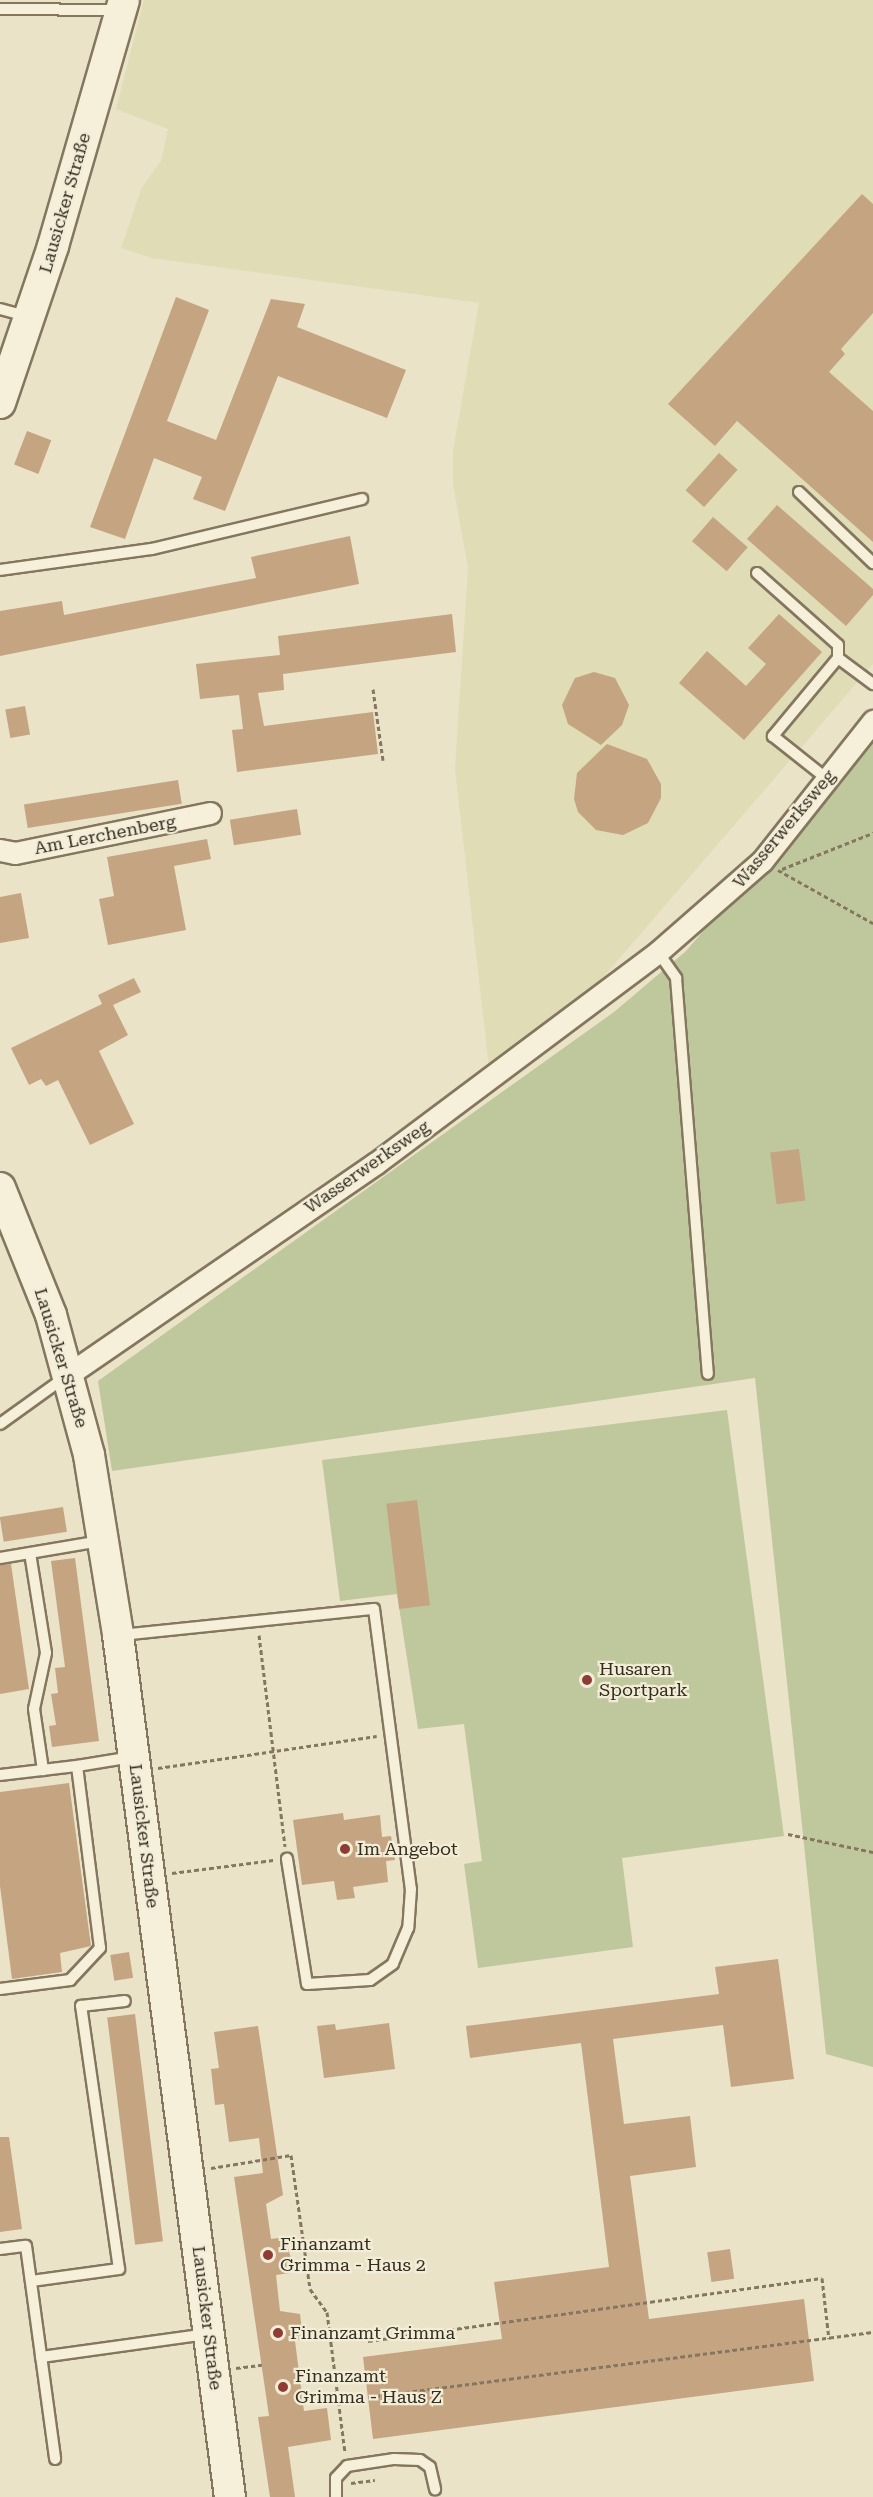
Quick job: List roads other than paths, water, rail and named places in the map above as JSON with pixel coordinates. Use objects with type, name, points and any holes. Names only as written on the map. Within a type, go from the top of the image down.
[{"type":"main road","name":"Lausicker Straße","points":[[0,403],[30,317],[122,5]]},
{"type":"main road","name":"Lausicker Straße","points":[[0,1188],[69,1374],[104,1540],[230,2497]]},
{"type":"street","name":"Wasserwerksweg","points":[[69,1374],[376,1163],[770,866],[827,779],[873,721]]},
{"type":"street","name":"Am Lerchenberg","points":[[0,850],[15,853],[210,813]]},
{"type":"lane","points":[[0,9],[122,5]]},
{"type":"lane","points":[[0,309],[30,317]]},
{"type":"lane","points":[[798,492],[873,563]]},
{"type":"lane","points":[[0,570],[152,549],[362,499]]},
{"type":"lane","points":[[757,573],[838,645],[838,658],[773,736],[827,779]]},
{"type":"lane","points":[[838,658],[873,684]]},
{"type":"lane","points":[[658,952],[676,978],[708,1374]]},
{"type":"lane","points":[[0,1424],[69,1374]]},
{"type":"lane","points":[[0,1558],[104,1540]]},
{"type":"lane","points":[[30,1553],[46,1653],[34,1709],[43,1770]]},
{"type":"lane","points":[[118,1635],[374,1609],[411,1889],[408,1928],[393,1964],[370,1980],[307,1984],[287,1859]]},
{"type":"lane","points":[[0,1775],[77,1766],[135,1764]]},
{"type":"lane","points":[[0,1989],[70,1980],[100,1948],[77,1766]]},
{"type":"lane","points":[[31,2281],[119,2269],[81,2006],[126,2001]]},
{"type":"lane","points":[[0,2249],[26,2246],[55,2459]]},
{"type":"lane","points":[[41,2357],[209,2333]]},
{"type":"lane","points":[[335,2491],[347,2466],[420,2460],[430,2467],[435,2489]]},
{"type":"place","name":"Husaren Sportpark","points":[[587,1680]]},
{"type":"place","name":"Im Angebot","points":[[345,1849]]},
{"type":"place","name":"Finanzamt Grimma - Haus 2","points":[[268,2255]]},
{"type":"place","name":"Finanzamt Grimma","points":[[278,2333]]},
{"type":"place","name":"Finanzamt Grimma - Haus Z","points":[[283,2387]]}]
